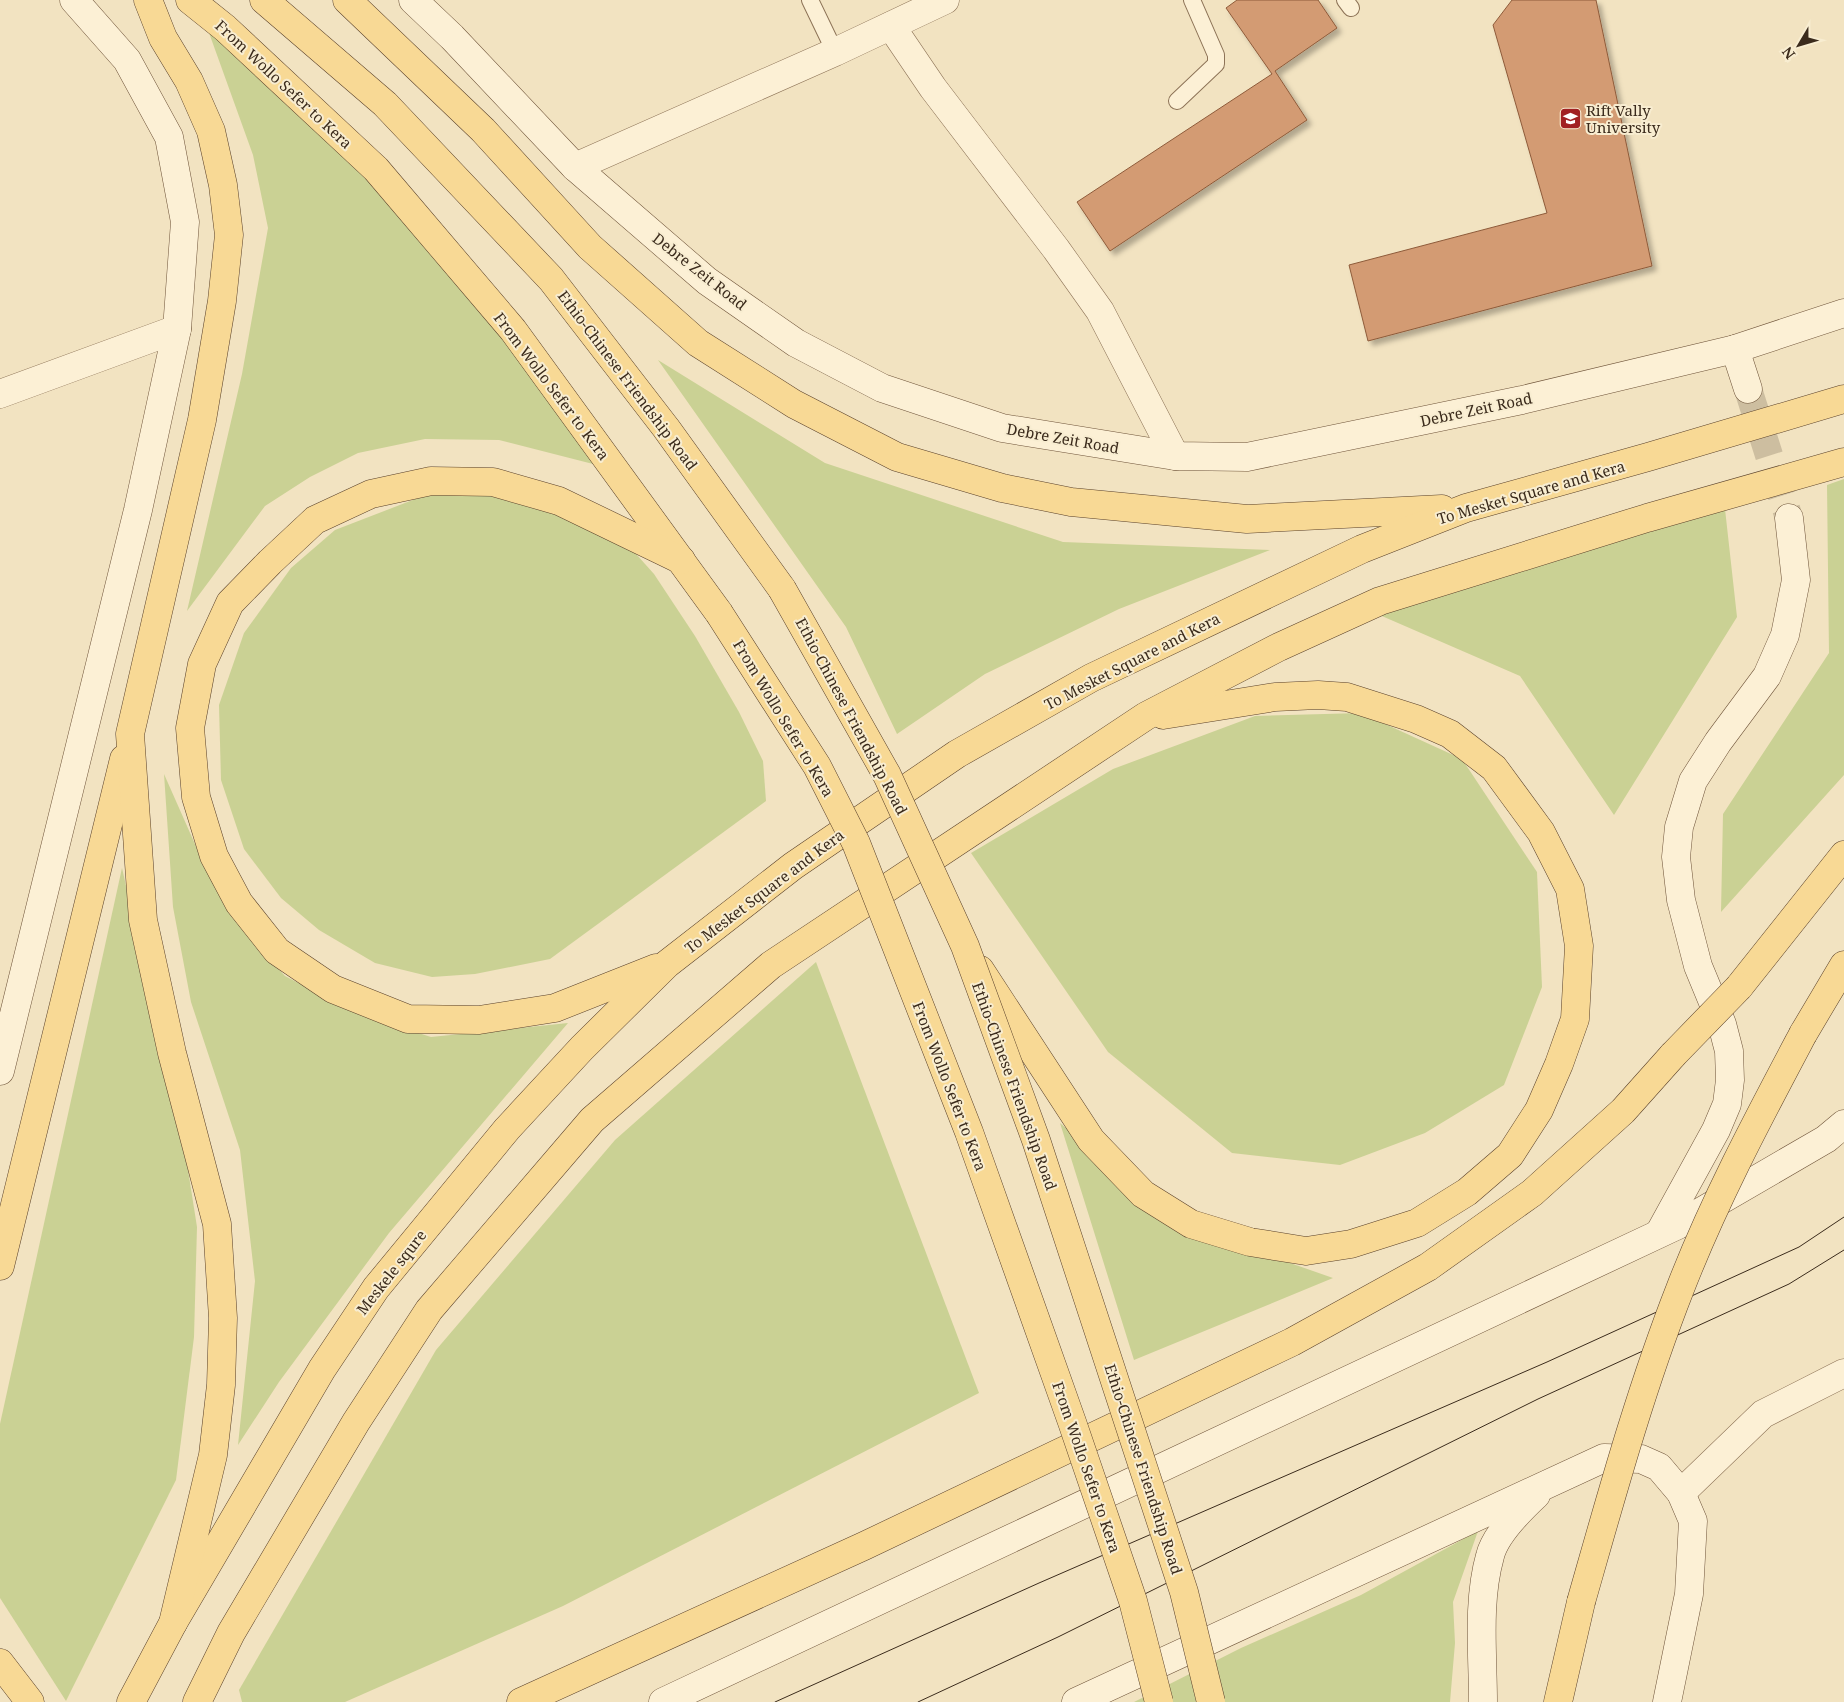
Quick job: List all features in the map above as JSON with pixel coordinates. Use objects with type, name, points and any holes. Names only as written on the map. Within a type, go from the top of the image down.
[{"type":"main road","points":[[0,1071],[138,510],[177,329],[185,222],[169,137],[127,60],[74,0]]},
{"type":"main road","points":[[0,1266],[130,734],[202,420],[222,301],[229,235],[224,185],[211,131],[189,81],[163,38],[148,0]]},
{"type":"main road","name":"From Wollo Sefer to Kera","points":[[190,0],[225,28],[376,169],[513,330],[719,613],[817,766],[856,843],[969,1132],[1069,1412],[1133,1601],[1159,1702]]},
{"type":"main road","name":"Ethio-Chinese Friendship Road","points":[[264,0],[385,104],[551,279],[666,428],[782,589],[887,775],[964,946],[1036,1140],[1184,1592],[1211,1702]]},
{"type":"main road","points":[[347,0],[483,130],[590,247],[698,343],[794,404],[897,457],[1002,488],[1071,502],[1238,518],[1348,515],[1466,508]]},
{"type":"main road","name":"Debre Zeit Road","points":[[413,0],[452,37],[575,167],[715,287],[796,344],[882,388],[1002,428],[1175,456],[1247,457],[1522,400],[1735,349],[1844,314]]},
{"type":"main road","points":[[575,167],[835,52],[945,0]]},
{"type":"main road","points":[[890,26],[977,148],[1056,248],[1100,311],[1175,456]]},
{"type":"main road","points":[[0,394],[177,329]]},
{"type":"main road","points":[[1735,349],[1748,389]]},
{"type":"main road","name":"To Mesket Square and Kera","points":[[667,964],[793,866],[957,754],[1091,678],[1362,549],[1466,508],[1648,457],[1844,398]]},
{"type":"main road","points":[[197,1702],[231,1633],[356,1422],[430,1310],[592,1120],[771,965],[1146,716],[1279,647],[1380,602],[1647,518],[1844,462]]},
{"type":"main road","points":[[667,964],[555,1008],[479,1020],[408,1019],[333,989],[278,951],[239,902],[214,856],[196,797],[190,728],[202,664],[230,604],[270,562],[315,520],[371,494],[431,482],[493,482],[559,501],[681,560]]},
{"type":"main road","points":[[1660,1232],[1716,1130],[1727,1104],[1730,1080],[1729,1051],[1722,1024],[1698,966],[1681,900],[1676,857],[1679,827],[1693,781],[1718,742],[1767,676],[1785,635],[1796,580],[1789,518]]},
{"type":"main road","points":[[964,946],[1091,1140],[1143,1194],[1191,1224],[1250,1242],[1306,1250],[1352,1244],[1417,1223],[1467,1192],[1510,1155],[1539,1110],[1576,1019],[1579,946],[1570,889],[1541,832],[1494,768],[1441,730],[1416,719],[1347,697],[1318,695],[1275,697],[1193,711],[1146,716]]},
{"type":"main road","points":[[130,734],[143,920],[172,1053],[217,1224],[223,1318],[221,1385],[213,1455],[173,1624],[131,1702]]},
{"type":"main road","points":[[521,1702],[864,1546],[1292,1342],[1428,1267],[1532,1193],[1623,1112],[1673,1054],[1739,987],[1844,855]]},
{"type":"main road","name":"Meskele squre","points":[[173,1624],[322,1369],[376,1288],[547,1083],[667,964]]},
{"type":"main road","points":[[1558,1702],[1581,1602],[1628,1438],[1680,1288],[1747,1139],[1803,1034],[1844,965]]},
{"type":"main road","points":[[663,1702],[1678,1225],[1826,1139],[1844,1124]]},
{"type":"main road","points":[[1681,1493],[1763,1414],[1844,1373]]},
{"type":"main road","points":[[1076,1702],[1604,1458],[1641,1459],[1659,1467],[1681,1493],[1693,1521],[1690,1594],[1667,1702]]},
{"type":"main road","points":[[1483,1702],[1482,1619],[1490,1554],[1514,1516],[1552,1481]]},
{"type":"main road","points":[[0,1664],[30,1702]]},
{"type":"lane","points":[[810,0],[835,52]]},
{"type":"lane","points":[[1177,101],[1216,64],[1216,55],[1192,0]]},
{"type":"green space","points":[[208,30],[304,116],[379,192],[506,340],[593,464],[499,440],[425,439],[358,453],[310,477],[265,506],[187,611],[242,374],[268,228],[253,155]]},
{"type":"green space","points":[[658,360],[825,463],[1063,542],[1270,550],[1119,609],[985,674],[897,734],[846,627]]},
{"type":"green space","points":[[1844,479],[1844,775],[1721,912],[1723,814],[1829,653],[1827,485]]},
{"type":"green space","points":[[449,486],[549,502],[611,526],[654,574],[695,636],[739,712],[763,761],[766,801],[550,959],[475,974],[432,977],[375,963],[319,930],[281,898],[244,849],[221,780],[219,705],[244,633],[291,568],[335,530]]},
{"type":"green space","points":[[1725,509],[1737,617],[1614,815],[1520,676],[1368,610]]},
{"type":"green space","points":[[1361,713],[1462,759],[1537,872],[1542,987],[1504,1085],[1425,1133],[1340,1165],[1232,1153],[1108,1052],[971,853],[1113,769],[1255,716]]},
{"type":"green space","points":[[164,774],[210,878],[240,927],[285,976],[356,1013],[431,1037],[568,1023],[389,1233],[279,1382],[238,1445],[255,1281],[240,1150],[191,1002],[173,907]]},
{"type":"green space","points":[[122,868],[182,1132],[197,1227],[194,1337],[176,1480],[66,1701],[0,1598],[0,1424]]},
{"type":"green space","points":[[816,962],[979,1393],[563,1606],[345,1702],[242,1702],[239,1690],[436,1350],[615,1140]]},
{"type":"green space","points":[[1060,1123],[1179,1224],[1333,1278],[1134,1360]]},
{"type":"green space","points":[[1478,1531],[1453,1602],[1455,1643],[1450,1702],[1134,1702],[1241,1648],[1361,1595]]},
{"type":"building","points":[[1237,0],[1318,0],[1337,28],[1275,71],[1307,120],[1110,251],[1077,202],[1272,74],[1226,8]]},
{"type":"building","name":"Rift Vally University","points":[[1512,0],[1596,0],[1652,266],[1368,341],[1349,265],[1547,213],[1493,25]]},
{"type":"tunnel","points":[[1748,389],[1789,518]]},
{"type":"tram line","points":[[775,1702],[1039,1583],[1547,1362],[1799,1247],[1844,1217]]},
{"type":"tram line","points":[[918,1702],[1058,1637],[1538,1399],[1789,1284],[1844,1250]]},
{"type":"place","name":"Rift Vally University","points":[[1570,119]]}]
